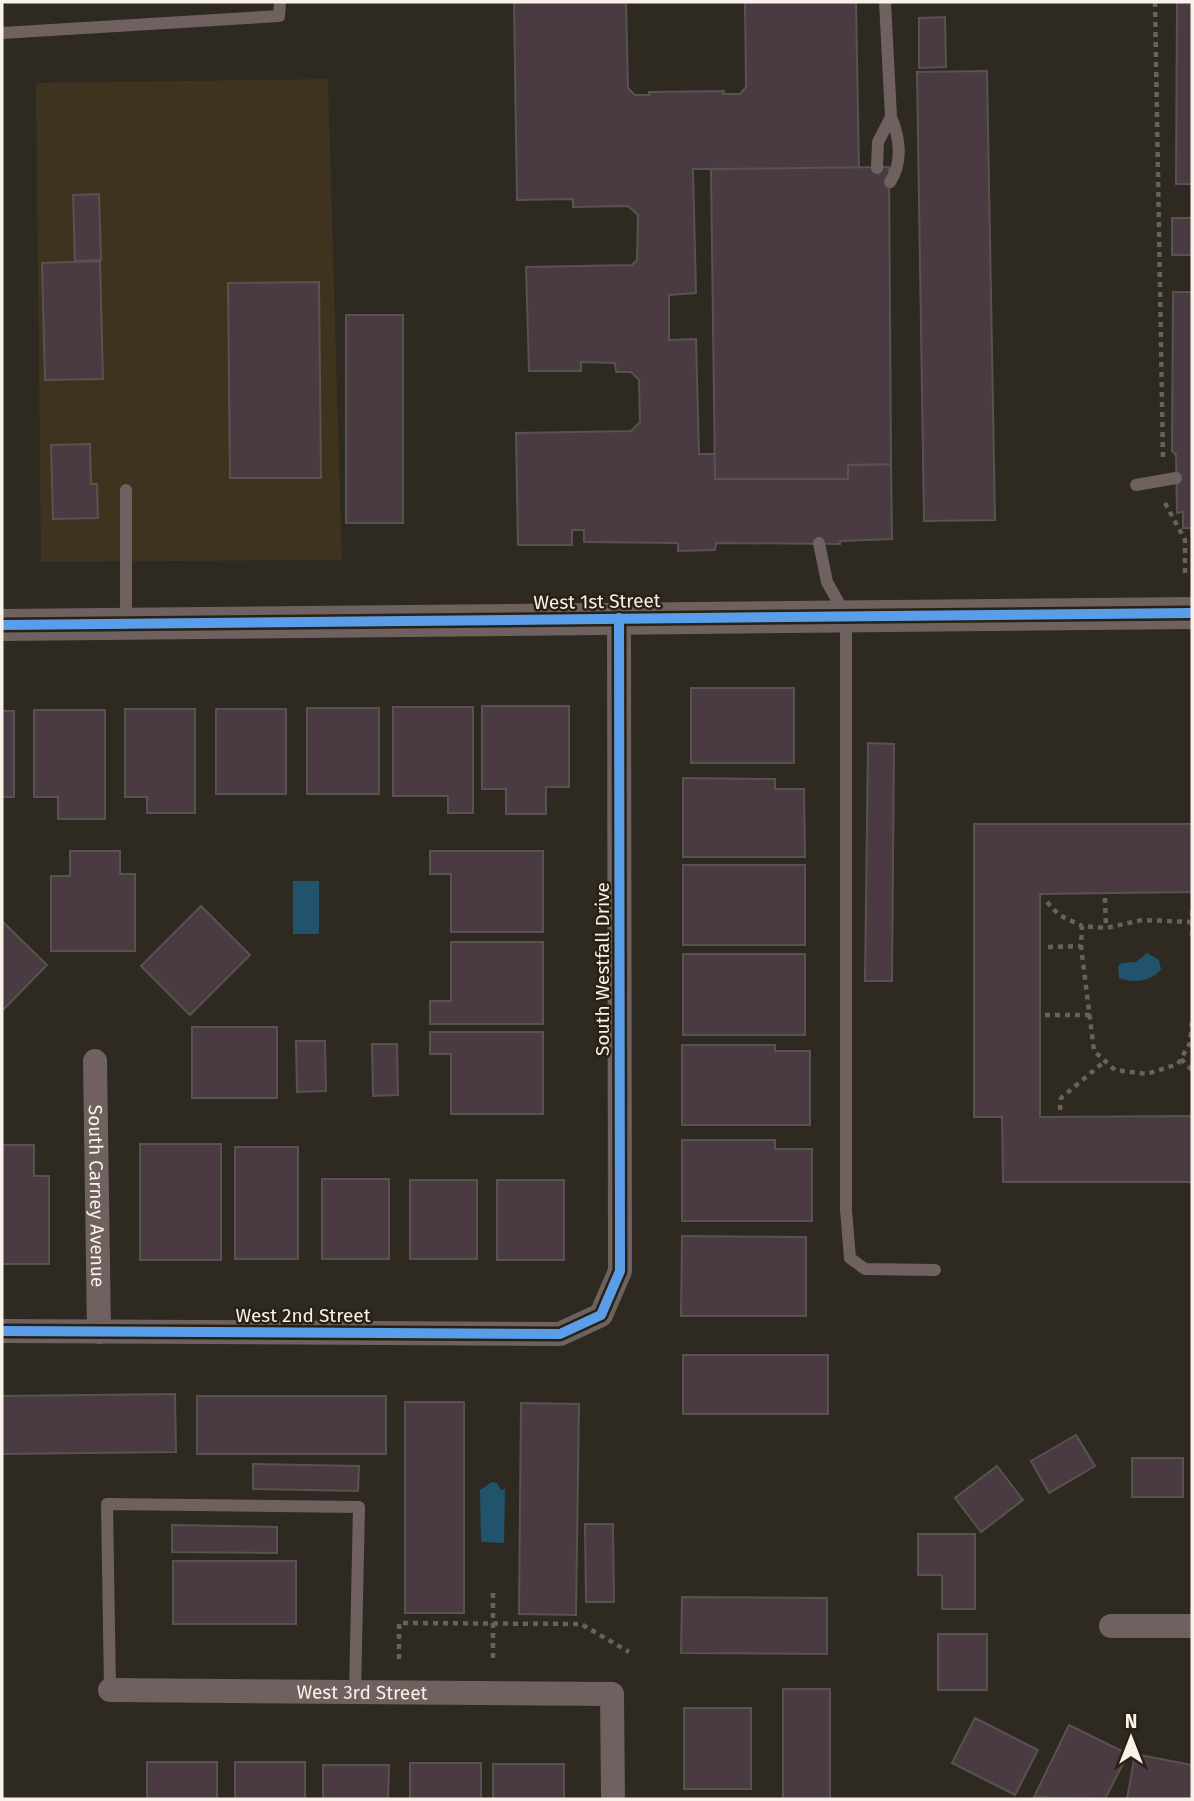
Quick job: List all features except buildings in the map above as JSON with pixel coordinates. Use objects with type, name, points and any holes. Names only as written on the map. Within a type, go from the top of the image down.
[{"type":"street","name":"West 1st Street","points":[[2,625],[1192,613]]},
{"type":"street","name":"South Westfall Drive","points":[[601,1315],[620,1271],[619,618]]},
{"type":"street","name":"South Carney Avenue","points":[[95,1061],[99,1332]]},
{"type":"street","name":"West 2nd Street","points":[[2,1331],[559,1334],[601,1315]]},
{"type":"street","points":[[1111,1626],[1192,1626]]},
{"type":"street","name":"West 3rd Street","points":[[110,1690],[612,1694],[613,1799]]},
{"type":"lane","points":[[2,33],[279,16],[280,2]]},
{"type":"lane","points":[[885,2],[891,117],[896,130],[899,169],[890,182]]},
{"type":"lane","points":[[877,168],[878,142],[891,117]]},
{"type":"lane","points":[[1136,485],[1170,478]]},
{"type":"lane","points":[[125,491],[126,622]]},
{"type":"lane","points":[[819,543],[827,582],[846,616],[846,1210],[850,1258],[865,1269],[935,1270]]},
{"type":"lane","points":[[110,1690],[107,1504],[120,1504],[359,1507],[355,1692]]},
{"type":"path","points":[[1155,2],[1170,478],[1164,501],[1185,540],[1185,573]]},
{"type":"path","points":[[1105,898],[1106,928]]},
{"type":"path","points":[[1047,902],[1059,915],[1082,926],[1106,928],[1142,920],[1192,923]]},
{"type":"path","points":[[1192,911],[1192,941]]},
{"type":"path","points":[[1082,926],[1081,946],[1094,1051],[1115,1070],[1147,1074],[1178,1064],[1190,1043],[1192,1021]]},
{"type":"path","points":[[1048,947],[1081,946]]},
{"type":"path","points":[[1045,1015],[1090,1015]]},
{"type":"path","points":[[1181,1059],[1192,1070]]},
{"type":"path","points":[[1060,1110],[1061,1098],[1105,1061]]},
{"type":"path","points":[[493,1593],[494,1660]]},
{"type":"path","points":[[399,1659],[399,1623],[580,1624],[629,1652]]},
{"type":"shaded area","points":[[328,79],[342,560],[41,562],[36,83]]},
{"type":"water","points":[[293,881],[319,881],[319,934],[293,934]]},
{"type":"water","points":[[1147,953],[1159,960],[1161,969],[1157,973],[1142,980],[1119,978],[1118,967],[1121,963],[1136,962]]},
{"type":"water","points":[[492,1482],[497,1483],[501,1490],[505,1489],[504,1543],[481,1542],[480,1490]]},
{"type":"cycle path","points":[[2,625],[1192,613]]},
{"type":"cycle path","points":[[2,1331],[560,1334],[601,1315],[620,1271],[619,618]]}]
